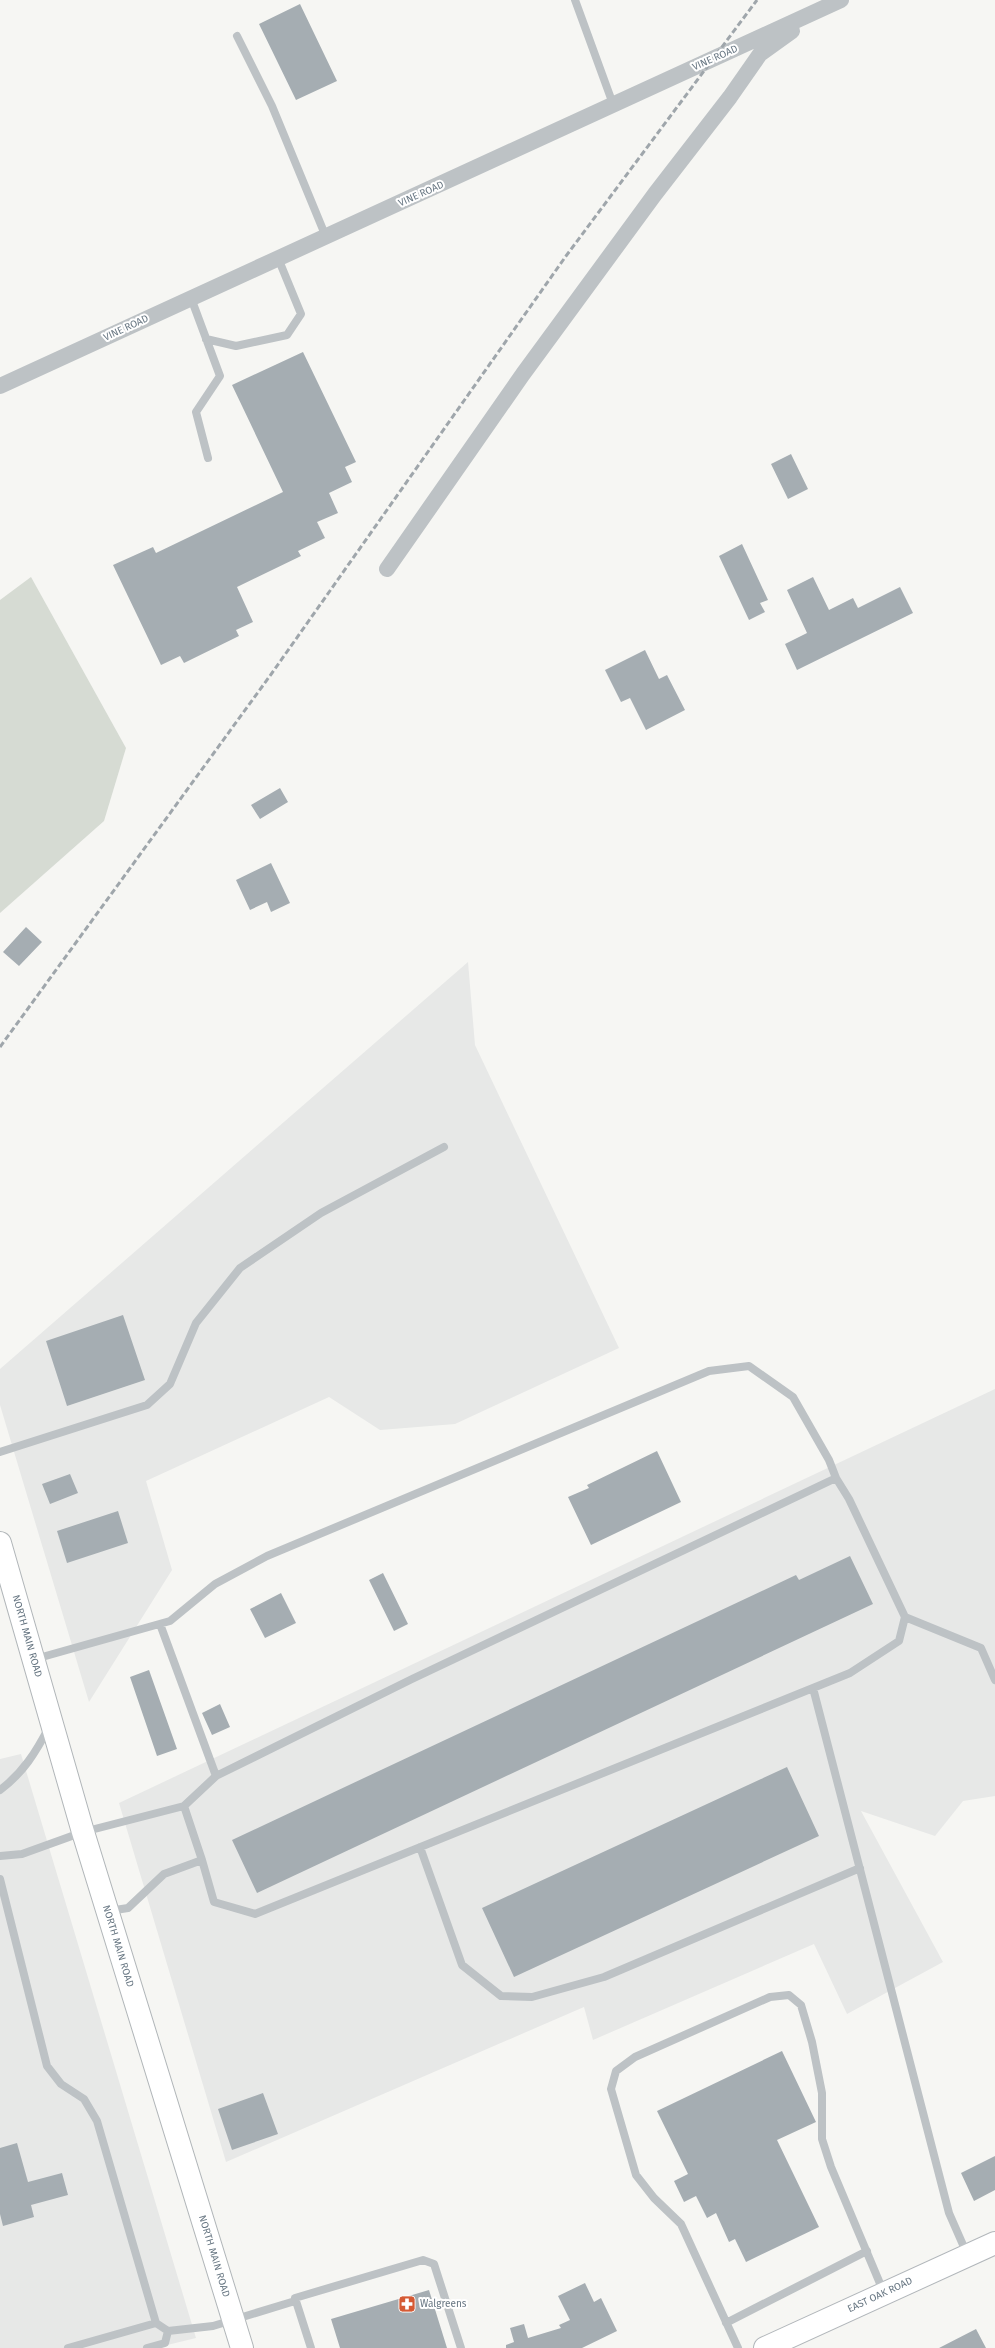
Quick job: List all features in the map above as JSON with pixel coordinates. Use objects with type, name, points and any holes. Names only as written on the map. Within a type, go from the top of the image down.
[{"type":"main road","name":"NORTH MAIN ROAD","points":[[0,1543],[83,1832],[242,2348]]},
{"type":"main road","name":"EAST OAK ROAD","points":[[765,2348],[995,2243]]},
{"type":"street","name":"VINE ROAD","points":[[0,386],[520,149],[613,104],[841,0]]},
{"type":"street","points":[[387,569],[541,348],[760,54],[820,9]]},
{"type":"lane","points":[[575,0],[613,104]]},
{"type":"lane","points":[[237,36],[272,106],[326,237]]},
{"type":"lane","points":[[206,339],[236,346],[286,335],[301,314],[278,258]]},
{"type":"lane","points":[[191,298],[220,376],[196,412],[208,458]]},
{"type":"lane","points":[[0,1452],[147,1404],[170,1384],[196,1323],[240,1268],[321,1213],[444,1147]]},
{"type":"lane","points":[[34,1660],[170,1621],[215,1584],[267,1556],[709,1371],[749,1366],[793,1397],[829,1460],[836,1478],[849,1499],[905,1617],[899,1641],[850,1673],[255,1914],[214,1902],[184,1806]]},
{"type":"lane","points":[[0,1856],[22,1854],[83,1832],[184,1806],[216,1776],[412,1679],[836,1478]]},
{"type":"lane","points":[[905,1617],[981,1648],[995,1680]]},
{"type":"lane","points":[[160,1624],[216,1776]]},
{"type":"lane","points":[[813,1688],[949,2212],[967,2255]]},
{"type":"lane","points":[[0,1790],[14,1779],[30,1761],[52,1721]]},
{"type":"lane","points":[[420,1847],[462,1965],[501,1996],[532,1997],[604,1977],[860,1868]]},
{"type":"lane","points":[[107,1911],[128,1908],[164,1874],[202,1860]]},
{"type":"lane","points":[[0,1878],[47,2066],[61,2084],[84,2099],[97,2121],[156,2323],[168,2331],[213,2326],[296,2301]]},
{"type":"lane","points":[[738,2348],[681,2224],[654,2198],[636,2175],[611,2089],[616,2071],[635,2058],[770,1997],[789,1995],[801,2005],[812,2042],[822,2093],[822,2139],[824,2146],[831,2167],[885,2293]]},
{"type":"lane","points":[[726,2323],[867,2251]]},
{"type":"lane","points":[[311,2348],[295,2298],[423,2260],[434,2264],[461,2348]]},
{"type":"lane","points":[[68,2348],[156,2323]]},
{"type":"lane","points":[[147,2348],[165,2343],[168,2331]]},
{"type":"shaded area","points":[[31,577],[126,748],[104,821],[0,913],[0,600]]},
{"type":"shaded area","points":[[468,962],[475,1045],[619,1348],[455,1424],[380,1430],[329,1397],[146,1481],[172,1570],[89,1702],[0,1405],[0,1369]]},
{"type":"shaded area","points":[[995,1389],[995,1796],[963,1801],[935,1836],[861,1811],[943,1962],[847,2014],[814,1944],[593,2040],[584,2007],[226,2162],[119,1803]]},
{"type":"shaded area","points":[[21,1754],[196,2338],[155,2348],[0,2348],[0,1759]]},
{"type":"building","points":[[300,4],[337,81],[296,100],[259,24]]},
{"type":"building","points":[[303,352],[356,462],[345,467],[352,482],[329,493],[338,513],[317,522],[325,538],[298,551],[301,556],[237,587],[253,622],[236,630],[239,636],[184,663],[180,656],[161,665],[113,565],[153,547],[156,553],[283,492],[232,385]]},
{"type":"building","points":[[791,454],[808,489],[788,499],[771,464]]},
{"type":"building","points":[[742,544],[768,600],[760,603],[765,612],[749,620],[719,556]]},
{"type":"building","points":[[813,577],[829,610],[853,598],[858,608],[900,587],[913,613],[797,670],[785,644],[807,633],[787,590]]},
{"type":"building","points":[[645,650],[659,679],[667,675],[685,710],[646,730],[630,698],[621,702],[605,670]]},
{"type":"building","points":[[280,788],[288,802],[260,819],[251,805]]},
{"type":"building","points":[[271,863],[290,903],[271,912],[267,902],[250,910],[236,880]]},
{"type":"building","points":[[26,927],[42,942],[19,966],[3,952]]},
{"type":"building","points":[[123,1315],[145,1380],[67,1406],[46,1341]]},
{"type":"building","points":[[657,1451],[681,1502],[591,1545],[568,1497],[589,1488],[587,1485]]},
{"type":"building","points":[[70,1474],[78,1493],[50,1504],[42,1484]]},
{"type":"building","points":[[118,1511],[128,1543],[67,1563],[57,1531]]},
{"type":"building","points":[[850,1556],[873,1604],[257,1893],[232,1840],[796,1575],[799,1580]]},
{"type":"building","points":[[383,1573],[408,1624],[394,1631],[369,1580]]},
{"type":"building","points":[[281,1593],[296,1623],[265,1638],[250,1609]]},
{"type":"building","points":[[149,1670],[177,1749],[157,1756],[130,1677]]},
{"type":"building","points":[[220,1704],[230,1727],[212,1735],[202,1713]]},
{"type":"building","points":[[787,1767],[819,1836],[514,1977],[482,1908]]},
{"type":"building","points":[[782,2051],[816,2122],[777,2140],[819,2227],[746,2262],[735,2239],[729,2242],[716,2213],[707,2218],[696,2196],[684,2202],[674,2181],[688,2174],[657,2111]]},
{"type":"building","points":[[263,2093],[278,2134],[232,2150],[218,2109]]},
{"type":"building","points":[[17,2143],[28,2182],[62,2173],[68,2195],[31,2205],[34,2217],[3,2226],[0,2214],[0,2148]]},
{"type":"building","points":[[995,2156],[995,2190],[974,2201],[961,2173]]},
{"type":"building","points":[[585,2283],[594,2302],[601,2298],[617,2331],[582,2348],[506,2348],[506,2345],[514,2342],[510,2328],[524,2324],[528,2338],[561,2328],[559,2325],[570,2320],[558,2296]]},
{"type":"building","name":"Walgreens","points":[[429,2290],[447,2348],[340,2348],[331,2319]]},
{"type":"building","points":[[976,2329],[986,2348],[939,2348]]},
{"type":"railway","points":[[0,1047],[272,673],[566,256],[757,0]]},
{"type":"place","name":"Walgreens","points":[[407,2304]]}]
